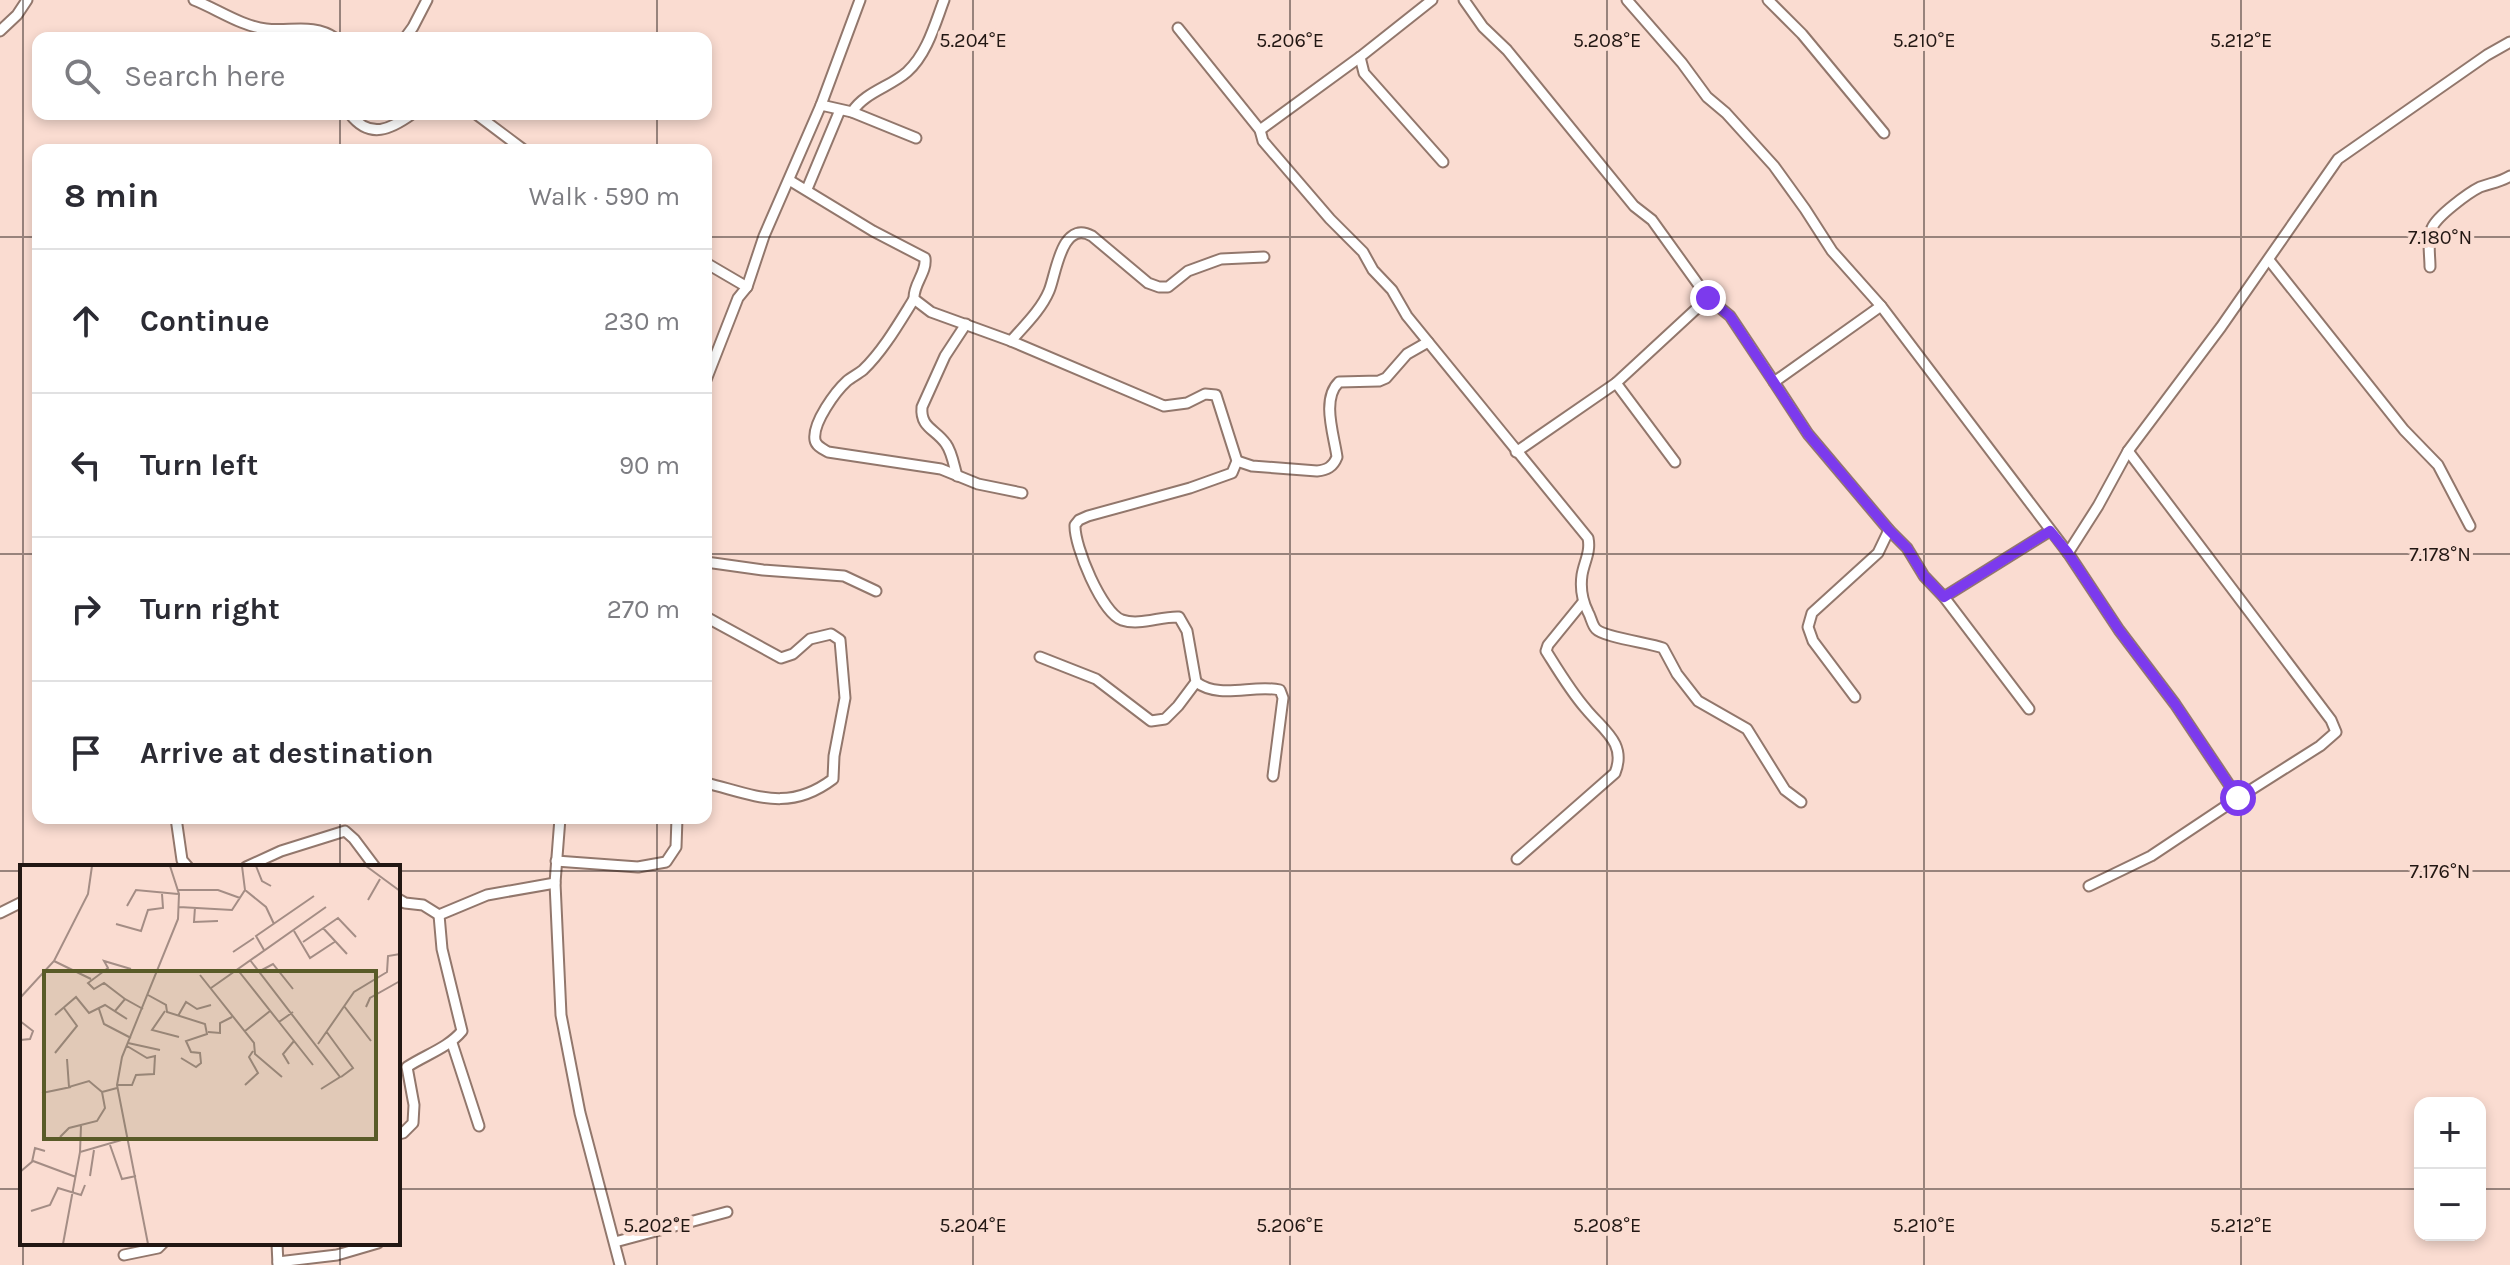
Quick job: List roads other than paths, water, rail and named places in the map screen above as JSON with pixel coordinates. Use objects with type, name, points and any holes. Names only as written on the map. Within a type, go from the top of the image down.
[{"type":"street","points":[[0,31],[27,0]]},
{"type":"street","points":[[194,0],[265,29],[307,28],[321,32]]},
{"type":"street","points":[[409,32],[427,0]]},
{"type":"street","points":[[712,365],[821,105],[860,0]]},
{"type":"street","points":[[852,112],[861,100],[906,72],[922,55],[944,0]]},
{"type":"street","points":[[1260,130],[1432,0]]},
{"type":"street","points":[[1464,0],[1483,27],[1507,50],[1634,206],[1652,220],[1708,298],[1730,316],[1808,434],[1907,548],[1924,576],[1944,597],[2029,709]]},
{"type":"street","points":[[1768,0],[1802,34],[1884,133]]},
{"type":"street","points":[[1630,1],[1707,97],[1726,113],[1774,166],[1832,251],[1881,306],[2068,553],[2238,798]]},
{"type":"street","points":[[1178,28],[1260,130],[1263,141],[1330,219],[1363,252],[1407,316],[1588,538],[1590,548],[1582,573],[1583,602],[1595,628],[1605,635],[1663,648],[1677,674],[1698,701],[1747,729],[1785,790],[1801,802]]},
{"type":"street","points":[[2068,553],[2128,451],[2269,260],[2338,159],[2510,42]]},
{"type":"street","points":[[1360,57],[1364,73],[1443,162]]},
{"type":"street","points":[[821,105],[852,112],[916,138]]},
{"type":"street","points":[[807,189],[840,110]]},
{"type":"street","points":[[356,120],[364,127],[377,131],[393,128],[404,120]]},
{"type":"street","points":[[484,120],[516,144]]},
{"type":"street","points":[[2430,267],[2430,237],[2439,218],[2480,188],[2510,176]]},
{"type":"street","points":[[789,180],[873,231],[925,258],[925,268],[913,293],[914,299],[893,332],[863,370],[846,381],[824,409],[816,429],[815,440],[819,447],[828,452],[941,469],[978,484],[1022,493]]},
{"type":"street","points":[[1011,341],[1041,305],[1049,291],[1061,250],[1068,240],[1077,235],[1086,233],[1092,236],[1148,283],[1159,287],[1168,287],[1188,271],[1221,259],[1264,257]]},
{"type":"street","points":[[2269,260],[2404,430],[2438,465],[2470,526]]},
{"type":"street","points":[[712,267],[747,287]]},
{"type":"street","points":[[1516,452],[1616,383],[1708,298]]},
{"type":"street","points":[[914,299],[931,312],[1011,341],[1164,406],[1187,403],[1205,394],[1216,395],[1237,461],[1232,473],[1218,480],[1079,520],[1075,525],[1078,546],[1109,612],[1122,620],[1179,617],[1187,631],[1196,682],[1204,689],[1255,690],[1269,687],[1280,690],[1283,698],[1273,776]]},
{"type":"street","points":[[1774,382],[1881,306]]},
{"type":"street","points":[[957,476],[947,445],[925,425],[921,416],[922,407],[945,356],[966,324]]},
{"type":"street","points":[[1237,461],[1252,466],[1317,471],[1334,465],[1337,457],[1330,407],[1333,388],[1339,382],[1386,378],[1407,354],[1428,342]]},
{"type":"street","points":[[1616,383],[1675,462]]},
{"type":"street","points":[[2089,886],[2151,856],[2320,746],[2336,732],[2331,720],[2128,451]]},
{"type":"street","points":[[1855,697],[1813,641],[1808,627],[1812,613],[1878,553],[1889,530]]},
{"type":"street","points":[[1944,597],[2050,531]]},
{"type":"street","points":[[712,563],[844,576],[876,591]]},
{"type":"street","points":[[1517,859],[1615,773],[1618,766],[1617,746],[1611,734],[1585,709],[1546,651],[1583,602]]},
{"type":"street","points":[[712,620],[781,658],[793,654],[810,639],[831,634],[840,640],[845,698],[833,779],[821,788],[778,801],[712,784]]},
{"type":"street","points":[[1040,657],[1096,679],[1151,721],[1165,719],[1196,682]]},
{"type":"street","points":[[177,824],[182,860],[186,865]]},
{"type":"street","points":[[559,824],[555,883],[561,1015],[580,1113],[615,1242],[617,1264]]},
{"type":"street","points":[[556,861],[638,867],[666,862],[676,847],[677,824]]},
{"type":"street","points":[[250,865],[281,851],[345,831],[374,865]]},
{"type":"street","points":[[439,915],[487,895],[555,883]]},
{"type":"street","points":[[400,900],[423,905],[439,915]]},
{"type":"street","points":[[0,913],[20,903]]},
{"type":"street","points":[[400,1134],[413,1123],[414,1105],[407,1067],[452,1043],[462,1031],[442,949],[439,915]]},
{"type":"street","points":[[452,1043],[479,1126]]},
{"type":"street","points":[[615,1242],[727,1212]]},
{"type":"street","points":[[124,1255],[161,1245]]},
{"type":"street","points":[[278,1264],[337,1255],[371,1245]]}]
